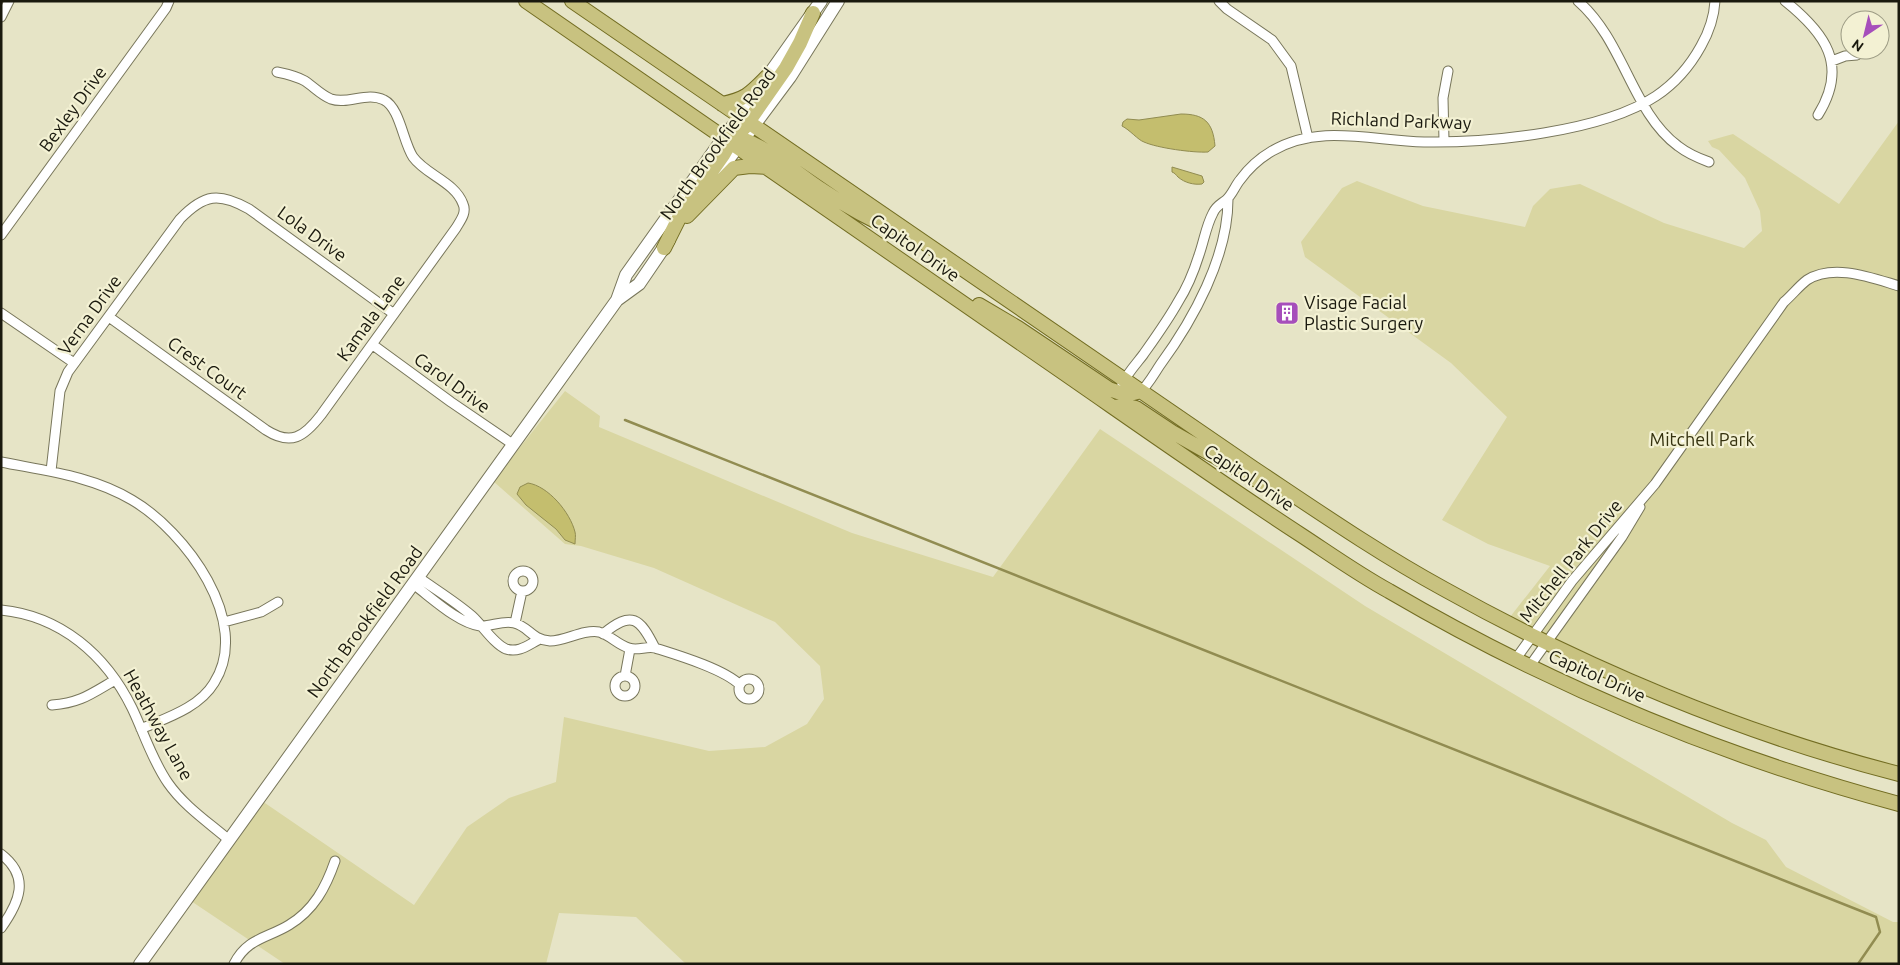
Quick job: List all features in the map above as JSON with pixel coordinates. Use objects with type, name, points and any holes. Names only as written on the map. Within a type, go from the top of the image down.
[{"type":"main road","name":"Capitol Drive","points":[[526,1],[634,76],[735,140],[767,167],[910,267],[994,313],[1108,389],[1116,400],[1242,497],[1409,603],[1515,660],[1594,697],[1700,740],[1818,781],[1899,804]]},
{"type":"main road","name":"Capitol Drive","points":[[572,1],[1353,535],[1443,588],[1546,642],[1621,676],[1715,714],[1814,749],[1899,774]]},
{"type":"main road","points":[[664,248],[680,216],[786,68],[800,43],[813,13]]},
{"type":"main road","points":[[722,104],[748,96],[768,76]]},
{"type":"main road","points":[[735,140],[757,145],[821,190],[877,222],[931,248]]},
{"type":"main road","points":[[686,217],[734,168],[750,166],[767,167]]},
{"type":"main road","points":[[1116,400],[1141,391]]},
{"type":"main road","points":[[1116,400],[1126,406],[1136,408],[1172,432],[1258,482],[1306,503]]},
{"type":"street","points":[[1,17],[9,1]]},
{"type":"street","name":"Bexley Drive","points":[[1,235],[169,1]]},
{"type":"street","name":"North Brookfield Road","points":[[748,122],[768,76],[821,1]]},
{"type":"street","name":"North Brookfield Road","points":[[748,122],[790,78],[838,1]]},
{"type":"street","points":[[1220,1],[1227,9],[1272,40],[1291,66],[1308,138]]},
{"type":"street","points":[[1578,1],[1594,17],[1610,38],[1654,121],[1670,140],[1687,152],[1709,162]]},
{"type":"street","name":"Richland Parkway","points":[[1116,400],[1124,380],[1152,342],[1184,292],[1199,256],[1213,212],[1228,199],[1240,179],[1260,160],[1282,146],[1308,138],[1333,134],[1411,141],[1473,141],[1547,132],[1613,116],[1644,104],[1671,85],[1697,54],[1711,26],[1715,1]]},
{"type":"street","points":[[1785,1],[1816,31],[1832,60],[1830,84],[1818,115]]},
{"type":"street","points":[[1832,60],[1840,58]]},
{"type":"street","points":[[1444,141],[1443,98],[1448,71]]},
{"type":"street","name":"Kamala Lane","points":[[276,72],[295,76],[331,99],[345,101],[374,97],[383,99],[390,104],[411,154],[418,164],[453,190],[463,204],[464,213],[456,228],[373,345],[310,429],[297,437],[289,439]]},
{"type":"street","name":"North Brookfield Road","points":[[617,300],[639,284],[686,217],[735,140]]},
{"type":"street","name":"North Brookfield Road","points":[[140,964],[617,300],[626,274],[735,140]]},
{"type":"street","name":"Lola Drive","points":[[203,200],[218,197],[234,201],[249,209],[394,314]]},
{"type":"street","name":"Richland Parkway","points":[[1141,391],[1169,353],[1212,273],[1221,246],[1228,212],[1228,199]]},
{"type":"street","name":"Verna Drive","points":[[51,471],[60,391],[68,372],[180,219],[203,200]]},
{"type":"street","name":"Mitchell Park Drive","points":[[1529,666],[1622,538],[1655,484],[1784,302],[1807,280],[1820,274],[1841,272],[1899,286]]},
{"type":"street","points":[[1184,292],[1198,301]]},
{"type":"street","points":[[1,313],[74,363]]},
{"type":"street","name":"Crest Court","points":[[109,317],[266,430],[275,436],[289,439]]},
{"type":"street","name":"Carol Drive","points":[[373,345],[514,445]]},
{"type":"street","points":[[1,462],[51,471],[98,484],[131,499],[157,518],[191,555],[211,588],[224,622],[226,654],[214,684],[204,695],[189,706],[141,729]]},
{"type":"street","name":"Mitchell Park Drive","points":[[1515,660],[1572,581],[1655,484]]},
{"type":"street","points":[[416,581],[472,616],[500,646],[506,649],[523,649],[538,640],[553,641],[592,632],[603,634],[630,649],[655,648],[692,660],[740,684]]},
{"type":"street","points":[[514,623],[522,591]]},
{"type":"street","points":[[224,622],[261,612],[278,602]]},
{"type":"street","name":"Heathway Lane","points":[[1,610],[40,618],[60,627],[94,654],[115,680],[131,706],[155,760],[168,782],[194,811],[229,840]]},
{"type":"street","points":[[603,634],[614,625],[625,620],[631,620],[644,628],[655,648]]},
{"type":"street","points":[[482,626],[498,622],[514,623],[525,628],[538,640]]},
{"type":"street","points":[[625,676],[630,649]]},
{"type":"street","points":[[52,705],[70,704],[84,699],[115,680]]},
{"type":"street","points":[[1,854],[7,858],[16,873],[20,886],[13,912],[1,928]]},
{"type":"street","points":[[234,964],[248,946],[260,938],[288,926],[312,906],[323,892],[335,861]]},
{"type":"green space","name":"Mitchell Park","points":[[1899,121],[1899,767],[1799,737],[1701,702],[1557,640],[1510,617],[1550,566],[1488,544],[1442,520],[1507,417],[1451,363],[1305,257],[1301,242],[1342,188],[1357,181],[1423,206],[1525,227],[1533,206],[1550,189],[1580,184],[1664,223],[1744,248],[1762,231],[1760,211],[1745,178],[1708,141],[1733,134],[1839,204]]},
{"type":"green space","points":[[565,391],[600,416],[599,427],[852,533],[993,577],[1100,429],[1365,606],[1732,823],[1766,840],[1786,867],[1893,922],[1899,922],[1899,964],[686,964],[636,917],[559,913],[546,964],[285,964],[191,901],[262,801],[414,905],[467,827],[509,798],[556,782],[564,717],[709,751],[765,747],[807,724],[824,699],[820,666],[775,622],[654,568],[581,546],[565,544],[493,481]]},
{"type":"shaded area","points":[[1189,114],[1206,121],[1212,131],[1215,146],[1208,152],[1176,150],[1142,141],[1122,126],[1123,122],[1127,119],[1139,120]]},
{"type":"shaded area","points":[[1172,167],[1202,176],[1204,182],[1196,184],[1184,181],[1172,172]]},
{"type":"shaded area","points":[[528,483],[543,489],[563,508],[575,532],[575,544],[565,540],[556,529],[526,505],[517,494],[520,487]]},
{"type":"waterway","points":[[625,420],[1876,917],[1880,932],[1858,964]]},
{"type":"place","name":"Visage Facial Plastic Surgery","points":[[1287,313]]}]
